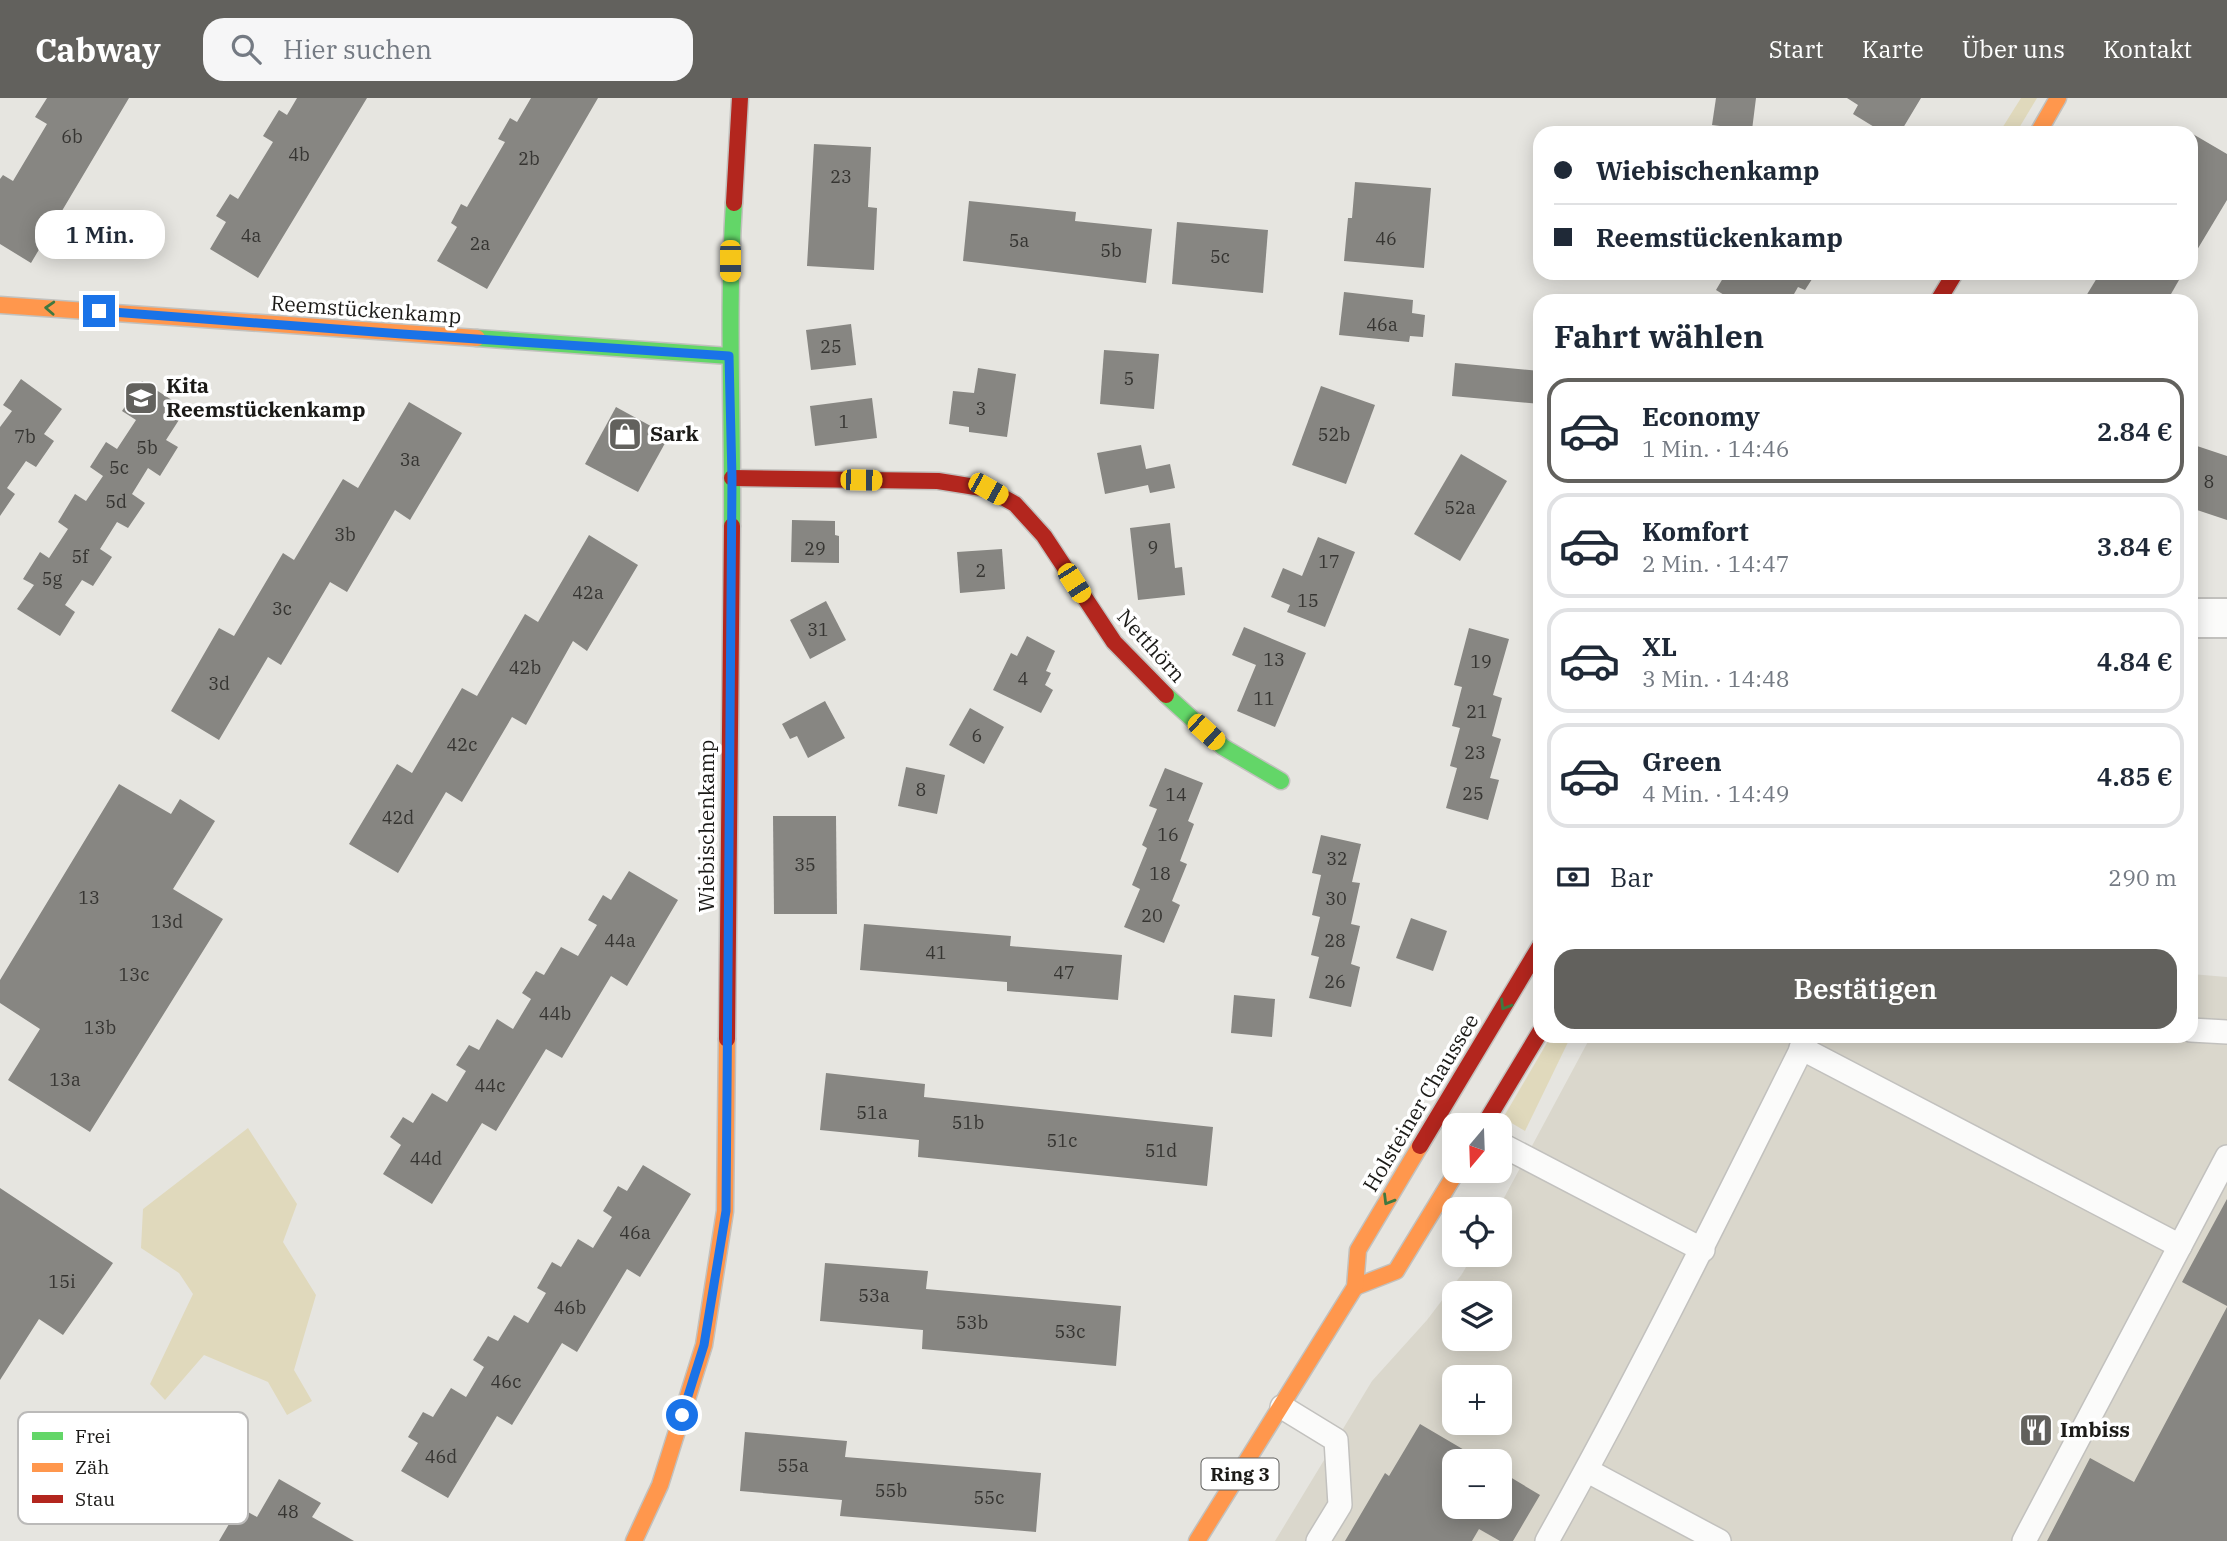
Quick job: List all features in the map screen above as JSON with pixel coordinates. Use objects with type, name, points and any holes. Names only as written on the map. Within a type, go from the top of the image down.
[{"type":"street","name":"Wiebischenkamp","points":[[634,1541],[660,1485],[704,1345],[726,1211],[732,478],[730,261],[740,98]]},
{"type":"street","points":[[2042,126],[2058,98]]},
{"type":"street","name":"Reemstückenkamp","points":[[0,305],[729,356]]},
{"type":"street","name":"Netthörn","points":[[732,478],[938,481],[988,489],[1015,504],[1044,536],[1114,642],[1156,686],[1223,747],[1281,781]]},
{"type":"street","points":[[2198,618],[2227,618]]},
{"type":"street","name":"Holsteiner Chaussee","points":[[1198,1541],[1356,1287],[1358,1250],[1533,958]]},
{"type":"street","points":[[1491,1113],[1533,1043]]},
{"type":"street","points":[[1356,1287],[1395,1271],[1450,1183]]},
{"type":"lane","points":[[2198,1030],[2227,1032]]},
{"type":"lane","points":[[1548,1541],[1588,1471],[1703,1250],[1805,1043]]},
{"type":"lane","points":[[1807,1043],[2180,1246]]},
{"type":"lane","points":[[1512,1150],[1703,1250]]},
{"type":"lane","points":[[2024,1541],[2227,1157]]},
{"type":"lane","points":[[1282,1407],[1336,1440],[1340,1505],[1318,1541]]},
{"type":"lane","points":[[1588,1471],[1719,1541]]},
{"type":"shaded area","points":[[2021,98],[2037,98],[2020,126],[2003,126]]},
{"type":"shaded area","points":[[2198,975],[2227,977],[2227,1541],[1275,1541],[1372,1381],[1442,1300],[1442,1351],[1512,1351],[1512,1281],[1457,1281],[1466,1267],[1512,1267],[1512,1197],[1504,1197],[1587,1043],[2198,1043]]},
{"type":"shaded area","points":[[1547,1043],[1568,1043],[1525,1131],[1512,1123],[1512,1113],[1506,1113]]},
{"type":"shaded area","points":[[248,1128],[297,1204],[283,1242],[316,1295],[294,1370],[312,1401],[287,1415],[268,1382],[204,1355],[165,1400],[150,1384],[193,1294],[179,1273],[141,1248],[143,1209]]},
{"type":"building","points":[[47,98],[129,98],[31,263],[0,244],[0,179],[3,175],[13,181],[47,124],[35,117]]},
{"type":"building","points":[[297,98],[367,98],[258,278],[210,249],[226,222],[216,216],[230,194],[238,199],[273,142],[263,136],[279,110],[287,115]]},
{"type":"building","points":[[531,98],[598,98],[487,289],[437,261],[457,227],[451,223],[461,204],[467,207],[505,142],[498,139],[510,118],[517,122]]},
{"type":"building","points":[[1716,98],[1756,98],[1752,126],[1712,125]]},
{"type":"building","points":[[1847,98],[1921,98],[1904,126],[1873,126],[1853,114],[1858,105]]},
{"type":"building","points":[[2198,137],[2227,154],[2227,200],[2198,248]]},
{"type":"building","points":[[814,144],[871,147],[868,207],[877,208],[874,270],[807,266]]},
{"type":"building","points":[[1355,182],[1431,188],[1424,268],[1344,261]]},
{"type":"building","points":[[969,201],[1076,212],[1075,221],[1152,229],[1146,283],[963,261]]},
{"type":"building","points":[[1177,222],[1268,230],[1263,293],[1172,284]]},
{"type":"building","points":[[1722,280],[1811,280],[1805,290],[1798,287],[1794,294],[1723,294],[1716,290]]},
{"type":"building","points":[[2096,280],[2179,280],[2171,294],[2087,294]]},
{"type":"building","points":[[1344,292],[1413,300],[1412,313],[1425,315],[1423,337],[1410,336],[1409,342],[1339,335]]},
{"type":"building","points":[[851,324],[856,365],[811,370],[806,330]]},
{"type":"building","points":[[1104,350],[1159,354],[1154,409],[1100,404]]},
{"type":"building","points":[[1455,363],[1533,370],[1533,403],[1452,396]]},
{"type":"building","points":[[978,368],[1016,374],[1007,437],[969,432],[969,427],[949,424],[953,391],[974,393]]},
{"type":"building","points":[[21,379],[62,409],[44,434],[54,441],[36,467],[26,461],[7,488],[15,494],[0,516],[0,427],[12,411],[3,405]]},
{"type":"building","points":[[142,381],[186,409],[166,440],[178,447],[160,476],[148,468],[132,494],[145,503],[128,528],[117,522],[100,549],[112,557],[93,586],[82,580],[65,605],[75,612],[60,636],[17,609],[34,585],[23,579],[40,552],[49,558],[68,529],[58,522],[75,494],[86,501],[103,476],[90,467],[106,442],[117,449],[136,420],[122,411]]},
{"type":"building","points":[[1321,386],[1375,405],[1346,484],[1292,465]]},
{"type":"building","points":[[872,398],[877,438],[815,446],[810,406]]},
{"type":"building","points":[[409,402],[462,433],[410,520],[395,510],[347,592],[330,582],[281,665],[268,657],[219,740],[171,711],[219,628],[234,636],[283,553],[294,560],[343,479],[358,488]]},
{"type":"building","points":[[616,407],[669,436],[638,492],[585,464]]},
{"type":"building","points":[[1141,445],[1146,469],[1170,464],[1175,488],[1150,493],[1148,485],[1105,494],[1097,453]]},
{"type":"building","points":[[2198,446],[2227,456],[2227,520],[2198,510]]},
{"type":"building","points":[[1461,454],[1507,481],[1460,561],[1414,534]]},
{"type":"building","points":[[792,520],[835,521],[835,535],[839,536],[839,563],[791,562]]},
{"type":"building","points":[[1170,523],[1175,568],[1182,567],[1185,595],[1138,600],[1130,528]]},
{"type":"building","points":[[589,535],[638,565],[587,651],[573,641],[526,725],[512,717],[462,802],[446,792],[398,873],[349,844],[397,764],[412,773],[462,688],[477,696],[525,614],[538,622]]},
{"type":"building","points":[[1318,537],[1355,552],[1325,627],[1287,612],[1290,605],[1271,597],[1283,568],[1302,576]]},
{"type":"building","points":[[1002,549],[1005,589],[960,593],[957,552]]},
{"type":"building","points":[[826,601],[846,640],[810,659],[790,620]]},
{"type":"building","points":[[1244,627],[1306,653],[1275,727],[1237,711],[1256,665],[1232,655]]},
{"type":"building","points":[[1469,628],[1509,639],[1493,695],[1502,698],[1492,736],[1501,739],[1490,778],[1499,780],[1488,820],[1446,808],[1457,768],[1450,766],[1460,728],[1452,726],[1462,687],[1454,685]]},
{"type":"building","points":[[1027,636],[1055,651],[1046,671],[1051,673],[1045,685],[1053,690],[1041,713],[993,690],[1011,653],[1017,656]]},
{"type":"building","points":[[825,701],[845,738],[808,758],[797,736],[790,739],[782,724]]},
{"type":"building","points":[[970,708],[1004,727],[984,764],[949,745]]},
{"type":"building","points":[[906,767],[945,775],[937,814],[898,806]]},
{"type":"building","points":[[1165,768],[1203,783],[1188,821],[1194,824],[1180,861],[1187,864],[1172,901],[1180,905],[1164,943],[1124,927],[1140,889],[1132,885],[1147,848],[1142,845],[1157,809],[1149,806]]},
{"type":"building","points":[[119,784],[171,814],[180,799],[215,821],[173,889],[223,919],[90,1132],[8,1080],[40,1029],[0,1003],[0,980]]},
{"type":"building","points":[[773,816],[836,816],[837,914],[774,914]]},
{"type":"building","points":[[1321,835],[1361,844],[1352,882],[1360,883],[1351,924],[1360,926],[1351,964],[1360,967],[1351,1007],[1309,998],[1319,957],[1311,955],[1320,917],[1312,915],[1321,875],[1312,873]]},
{"type":"building","points":[[629,871],[678,900],[627,986],[611,976],[562,1058],[546,1049],[496,1131],[482,1123],[432,1204],[383,1174],[401,1145],[390,1137],[403,1117],[413,1123],[432,1093],[447,1102],[466,1071],[456,1065],[469,1045],[479,1050],[497,1019],[513,1029],[531,999],[522,993],[536,971],[544,975],[561,947],[578,956],[597,925],[588,920],[603,895],[611,900]]},
{"type":"building","points":[[1411,918],[1447,931],[1433,971],[1396,958]]},
{"type":"building","points":[[864,924],[1011,936],[1010,946],[1122,955],[1118,1000],[1007,991],[1007,982],[860,970]]},
{"type":"building","points":[[1234,995],[1275,999],[1272,1037],[1231,1033]]},
{"type":"building","points":[[826,1073],[925,1084],[924,1097],[1213,1127],[1207,1186],[918,1157],[919,1140],[820,1130]]},
{"type":"building","points":[[643,1165],[691,1194],[640,1277],[627,1269],[577,1352],[562,1343],[512,1425],[497,1416],[448,1498],[401,1471],[418,1443],[408,1437],[423,1412],[433,1417],[451,1388],[466,1397],[484,1367],[473,1360],[488,1336],[498,1341],[514,1315],[528,1323],[546,1293],[537,1288],[552,1262],[561,1267],[578,1239],[593,1248],[612,1217],[603,1211],[618,1186],[627,1191]]},
{"type":"building","points":[[0,1188],[113,1263],[63,1335],[39,1319],[0,1380]]},
{"type":"building","points":[[2227,1199],[2227,1306],[2182,1282]]},
{"type":"building","points":[[825,1263],[928,1271],[926,1289],[1121,1306],[1116,1366],[922,1349],[923,1330],[820,1321]]},
{"type":"building","points":[[2227,1307],[2227,1541],[2047,1541],[2090,1458],[2134,1482]]},
{"type":"building","points":[[1420,1424],[1463,1449],[1442,1449],[1442,1519],[1512,1519],[1512,1478],[1540,1495],[1513,1541],[1500,1541],[1479,1529],[1472,1541],[1345,1541],[1385,1473],[1389,1476]]},
{"type":"building","points":[[745,1432],[847,1441],[845,1457],[1041,1473],[1036,1532],[840,1516],[842,1500],[740,1491]]},
{"type":"building","points":[[279,1479],[321,1503],[312,1517],[354,1541],[219,1541],[229,1524],[248,1524],[248,1512],[257,1517]]},
{"type":"traffic: fast","points":[[732,526],[731,324],[734,203]]},
{"type":"traffic: fast","points":[[477,338],[729,356]]},
{"type":"traffic: fast","points":[[1166,695],[1223,747],[1281,781]]},
{"type":"traffic: slow","points":[[2042,126],[2058,98]]},
{"type":"traffic: slow","points":[[0,305],[477,338]]},
{"type":"traffic: slow","points":[[634,1541],[660,1485],[704,1345],[725,1211],[727,1039]]},
{"type":"traffic: slow","points":[[1197,1541],[1355,1287],[1358,1250],[1420,1146]]},
{"type":"traffic: slow","points":[[1355,1287],[1396,1271],[1450,1183]]},
{"type":"traffic: jam","points":[[734,203],[740,98]]},
{"type":"traffic: jam","points":[[1942,294],[1951,280]]},
{"type":"traffic: jam","points":[[732,478],[938,481],[988,489],[1015,504],[1044,536],[1114,642],[1166,695]]},
{"type":"traffic: jam","points":[[727,1039],[732,526]]},
{"type":"traffic: jam","points":[[1420,1146],[1533,958]]},
{"type":"traffic: jam","points":[[1491,1113],[1533,1043]]},
{"type":"place","name":"Kita Reemstückenkamp","points":[[141,398]]},
{"type":"place","name":"Sark","points":[[625,434]]},
{"type":"place","name":"Imbiss","points":[[2036,1430]]},
{"type":"route","points":[[99,311],[729,356],[732,478],[726,1211],[704,1345],[682,1415]]}]
